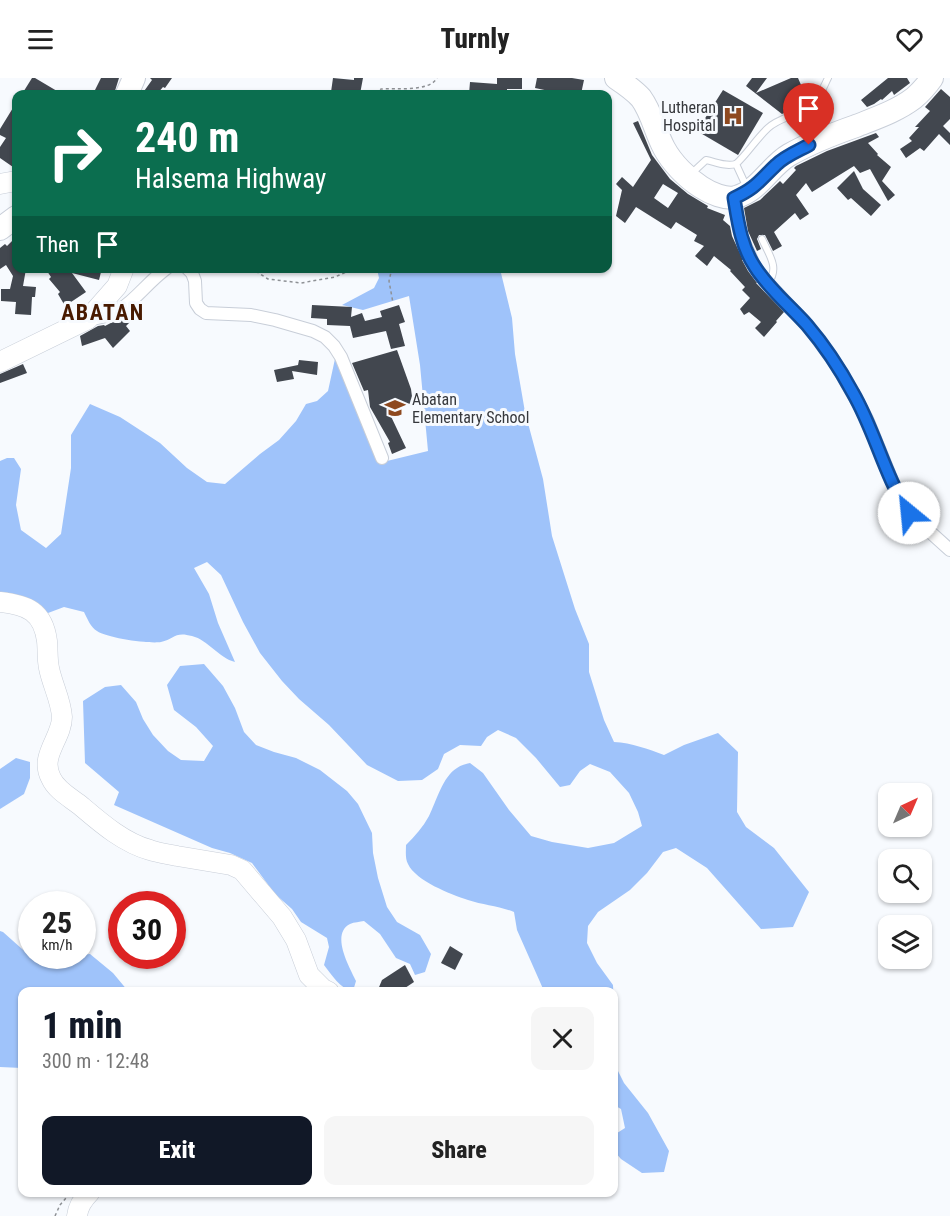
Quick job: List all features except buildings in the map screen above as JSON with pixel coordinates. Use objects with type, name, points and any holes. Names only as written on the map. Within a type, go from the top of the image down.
[{"type":"highway","points":[[616,78],[632,89],[641,99],[652,117],[664,148],[687,177],[703,188],[720,195],[741,195],[764,179],[776,164],[786,157],[834,134],[898,109],[915,97],[932,78]]},
{"type":"main road","points":[[0,362],[88,319],[117,286],[123,273]]},
{"type":"main road","points":[[0,602],[20,605],[34,611],[43,623],[47,639],[48,665],[62,718],[49,754],[48,766],[51,778],[58,787],[98,821],[149,850],[231,865],[242,870],[282,917],[296,940],[309,975],[321,987]]},
{"type":"main road","points":[[76,1216],[85,1197]]},
{"type":"street","points":[[741,195],[740,233],[755,267],[808,326],[837,366],[867,419],[900,500],[909,513],[950,550]]},
{"type":"street","points":[[88,319],[114,314],[136,298],[161,273]]},
{"type":"street","points":[[192,273],[195,281],[196,303],[206,313],[251,315],[313,331],[325,337],[341,357],[382,458]]},
{"type":"lane","points":[[687,177],[706,160],[723,165],[736,164],[768,128],[781,119],[808,108],[820,95],[828,78]]},
{"type":"lane","points":[[736,164],[741,195]]},
{"type":"lane","points":[[762,239],[774,269],[768,283]]},
{"type":"path","points":[[380,90],[428,87],[435,83],[437,78]]},
{"type":"path","points":[[259,273],[268,279],[301,283],[335,277],[344,273]]},
{"type":"path","points":[[391,273],[389,280],[393,303]]},
{"type":"shaded area","points":[[378,273],[501,273],[512,318],[515,354],[525,412],[543,479],[552,536],[575,609],[589,644],[589,672],[604,720],[614,742],[634,745],[664,755],[718,733],[738,752],[737,812],[746,827],[774,848],[809,892],[793,927],[761,929],[707,868],[676,848],[663,852],[630,890],[598,912],[588,926],[587,943],[613,987],[542,987],[517,930],[514,912],[474,902],[426,881],[418,876],[408,864],[406,845],[427,820],[448,777],[459,767],[470,763],[483,773],[531,836],[588,848],[614,843],[642,826],[629,793],[610,772],[590,764],[580,771],[570,785],[560,787],[516,738],[498,730],[487,737],[481,746],[460,745],[444,754],[438,769],[422,780],[398,781],[367,765],[282,681],[260,653],[221,575],[207,562],[194,568],[209,594],[218,623],[235,662],[192,636],[178,635],[161,642],[118,638],[95,630],[84,612],[64,607],[48,613],[26,599],[0,592],[0,461],[14,458],[21,469],[16,505],[21,530],[46,548],[61,534],[71,468],[71,435],[90,404],[120,417],[160,443],[187,468],[207,482],[225,484],[279,440],[296,421],[306,404],[317,401],[328,391],[338,345],[387,461],[428,451],[420,365],[409,296],[363,310],[342,305],[374,288],[379,278]]},
{"type":"shaded area","points":[[204,664],[223,686],[244,732],[256,745],[296,758],[320,770],[347,791],[358,804],[372,833],[378,878],[387,907],[397,922],[420,935],[431,954],[425,972],[415,975],[410,964],[396,958],[380,934],[364,921],[355,922],[344,929],[342,943],[346,960],[356,981],[354,987],[343,987],[324,965],[329,947],[327,938],[301,922],[292,909],[275,894],[252,863],[114,805],[119,792],[85,763],[83,701],[105,687],[121,685],[136,702],[153,735],[168,751],[181,760],[204,761],[213,746],[196,727],[174,710],[167,685],[180,666]]},
{"type":"shaded area","points":[[16,758],[30,762],[30,778],[24,794],[0,809],[0,769]]},
{"type":"shaded area","points":[[0,931],[18,945],[18,969],[96,969],[96,959],[113,973],[125,987],[18,987],[18,1068],[0,1067]]},
{"type":"shaded area","points":[[618,1071],[624,1083],[648,1113],[669,1151],[664,1172],[642,1173],[618,1156],[618,1132],[625,1128],[621,1109],[618,1107]]},
{"type":"place","name":"Lutheran Hospital","points":[[733,116]]},
{"type":"place","name":"Abatan Elementary School","points":[[395,408]]},
{"type":"district","name":"ABATAN","points":[[103,312]]},
{"type":"route","points":[[809,145],[776,164],[764,179],[749,191],[734,198],[740,233],[755,267],[808,326],[837,366],[867,419],[900,500],[909,513]]}]
